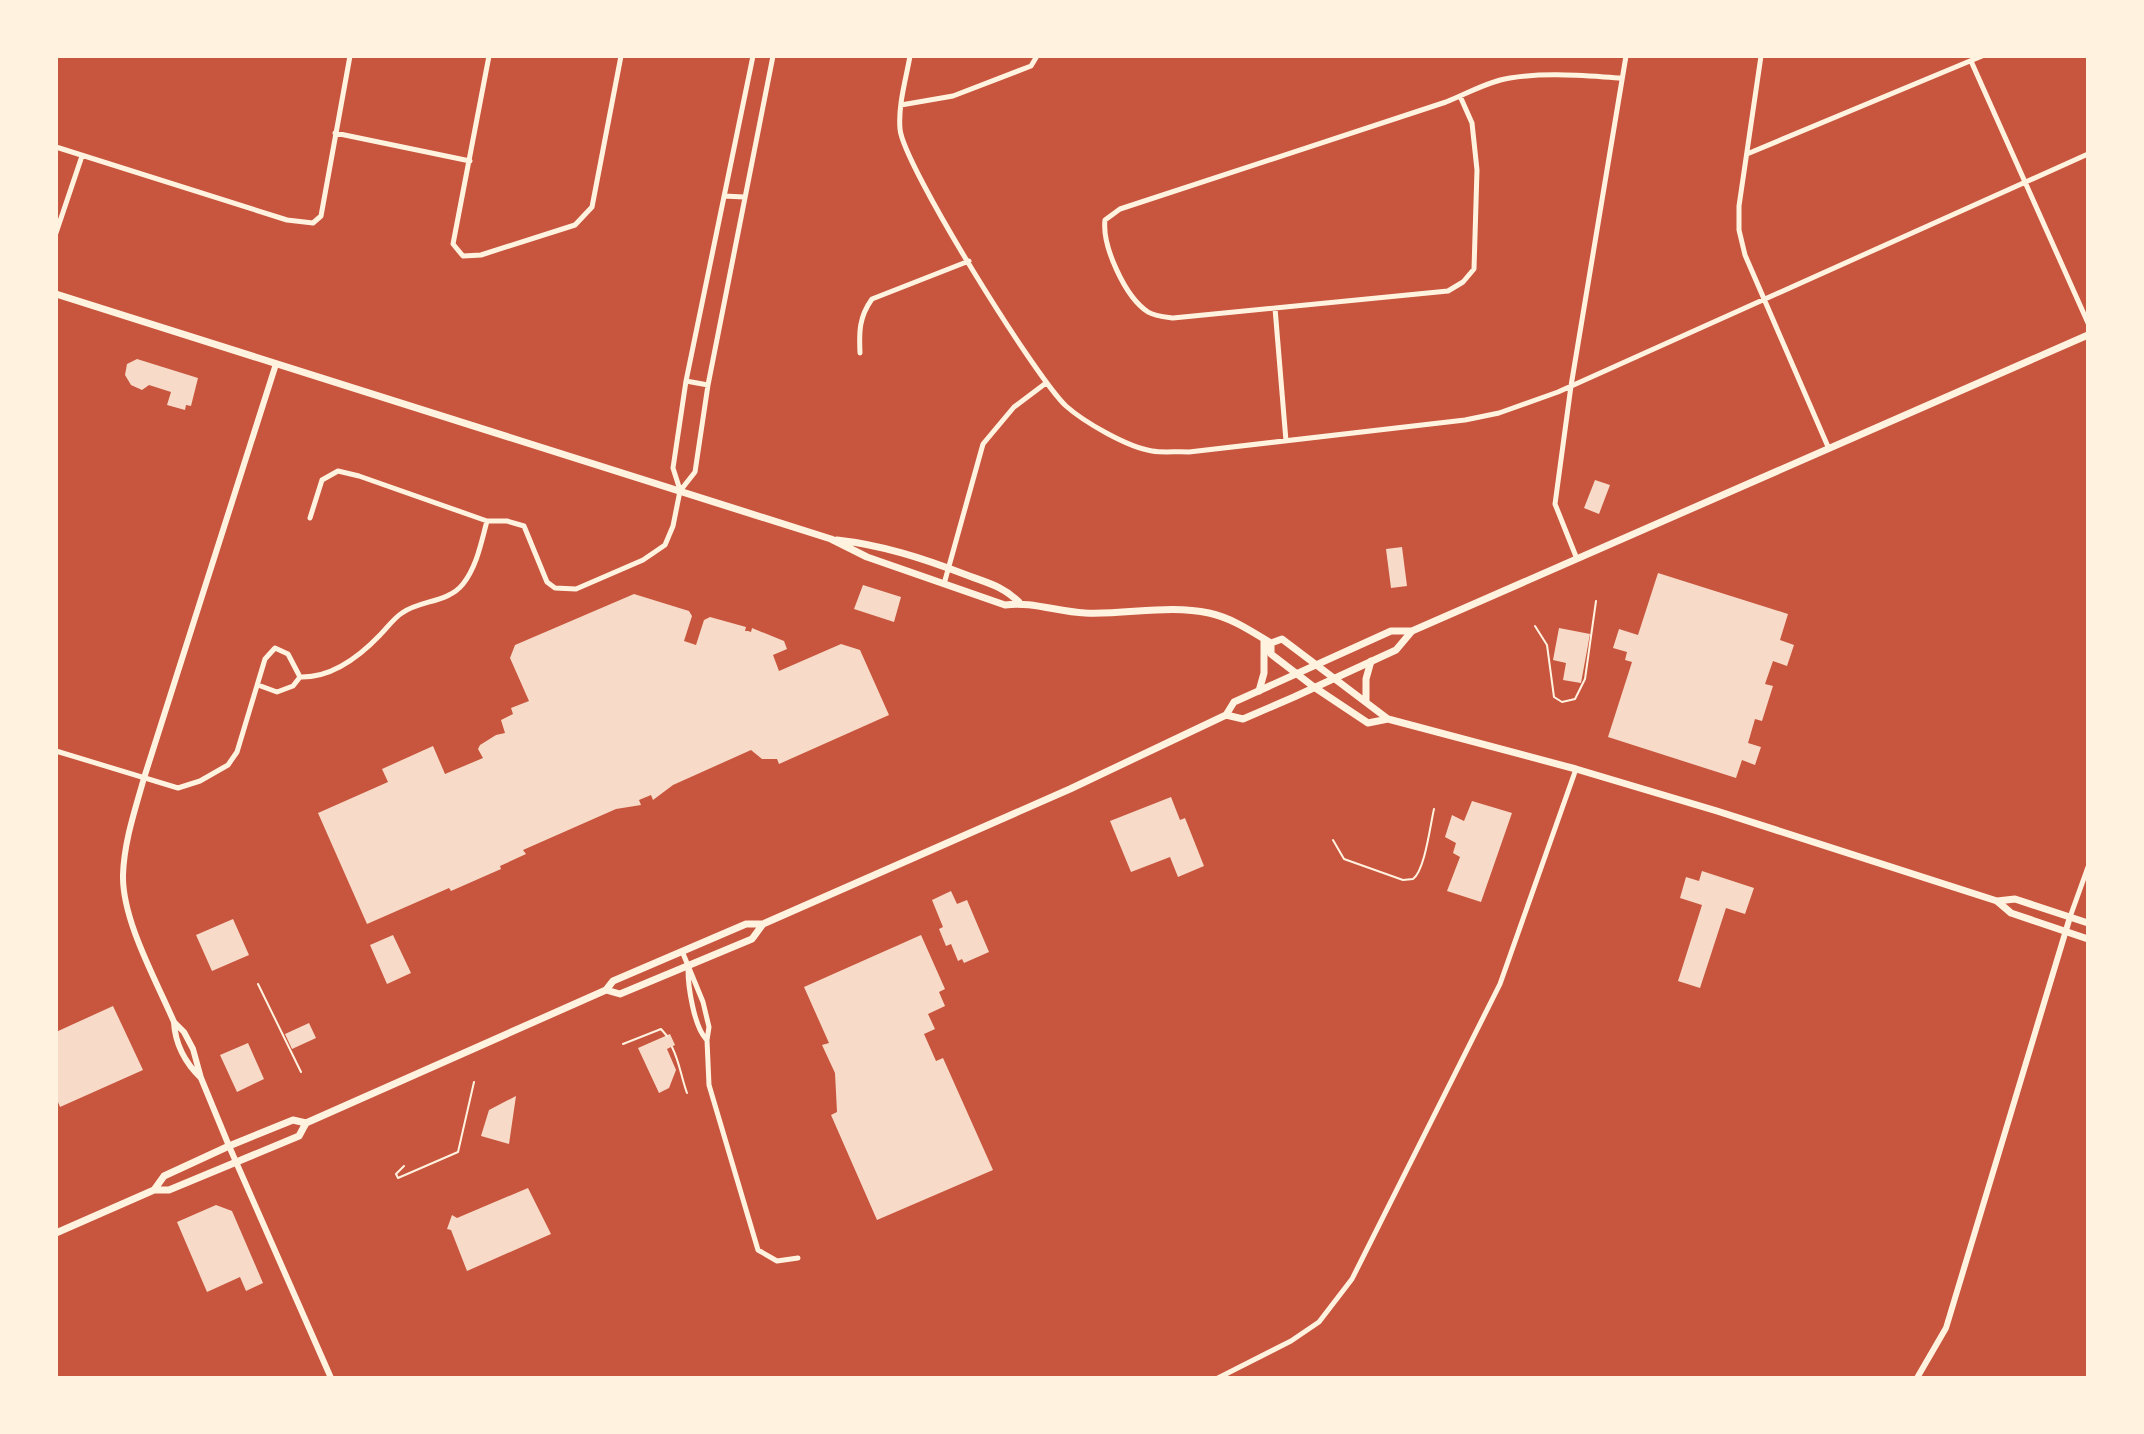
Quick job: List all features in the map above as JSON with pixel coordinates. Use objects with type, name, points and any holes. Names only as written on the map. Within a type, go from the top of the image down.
[{"type":"main road","points":[[56,294],[831,539],[867,557],[1005,605],[1020,603],[1055,611],[1087,613],[1186,610],[1210,613],[1232,621],[1267,641],[1282,639],[1388,719],[1576,769],[1767,826],[1997,901],[2011,913],[2088,939]]},
{"type":"main road","points":[[154,1190],[164,1176],[229,1146],[293,1120],[306,1123],[606,990],[613,981],[746,924],[763,924],[1081,784],[1226,715],[1234,702],[1391,631],[1412,631],[2088,335]]},
{"type":"main road","points":[[831,539],[874,544],[948,567],[1003,587],[1020,603]]},
{"type":"main road","points":[[1226,715],[1243,719],[1332,679],[1396,650],[1412,631]]},
{"type":"main road","points":[[1267,641],[1271,654],[1368,723],[1388,719]]},
{"type":"main road","points":[[1259,691],[1267,641]]},
{"type":"main road","points":[[1366,702],[1366,679],[1371,661]]},
{"type":"main road","points":[[1997,901],[2015,899],[2088,923]]},
{"type":"main road","points":[[606,990],[620,994],[689,966],[752,939],[763,924]]},
{"type":"main road","points":[[56,1233],[154,1190],[169,1190],[299,1136],[306,1123]]},
{"type":"street","points":[[56,147],[287,220],[313,223],[321,216],[350,56]]},
{"type":"street","points":[[489,56],[453,244],[463,256],[481,255],[575,225],[592,207],[621,56]]},
{"type":"street","points":[[680,491],[673,468],[686,381],[753,56]]},
{"type":"street","points":[[310,518],[322,480],[338,471],[487,521],[507,521],[524,526],[547,582],[555,588],[576,589],[643,560],[665,545],[673,526],[680,491],[695,472],[708,385],[773,56]]},
{"type":"street","points":[[910,56],[900,130],[907,154],[969,261],[1046,383],[1066,405],[1094,427],[1151,451],[1189,452],[1465,420],[1499,413],[1571,386],[2088,154]]},
{"type":"street","points":[[901,105],[953,96],[1031,66],[1037,56]]},
{"type":"street","points":[[1577,559],[1555,504],[1571,386],[1626,56]]},
{"type":"street","points":[[1761,56],[1739,206],[1739,230],[1745,255],[1830,449]]},
{"type":"street","points":[[1746,154],[1982,56]]},
{"type":"street","points":[[1971,61],[2088,323]]},
{"type":"street","points":[[1460,96],[1472,123],[1477,170],[1474,269],[1463,282],[1448,291],[1173,318],[1150,314],[1138,303],[1119,274],[1103,236],[1105,220],[1120,209],[1507,78],[1553,74],[1622,78]]},
{"type":"street","points":[[335,133],[470,161]]},
{"type":"street","points":[[56,233],[82,156]]},
{"type":"street","points":[[724,196],[744,197]]},
{"type":"street","points":[[860,353],[859,326],[864,310],[872,299],[969,261]]},
{"type":"street","points":[[1275,308],[1286,441]]},
{"type":"street","points":[[276,364],[144,778],[125,847],[123,879],[133,930],[174,1022],[184,1032],[193,1049],[201,1078],[229,1146],[331,1378]]},
{"type":"street","points":[[686,381],[708,385]]},
{"type":"street","points":[[944,584],[983,444],[1014,407],[1046,383]]},
{"type":"street","points":[[300,677],[316,677],[345,664],[367,649],[402,612],[461,587],[475,565],[487,521]]},
{"type":"street","points":[[56,751],[178,788],[200,781],[228,765],[237,752],[265,659],[275,648],[288,654],[300,677]]},
{"type":"street","points":[[258,685],[277,692],[293,686],[300,677]]},
{"type":"street","points":[[1218,1378],[1291,1341],[1319,1322],[1352,1279],[1500,984],[1576,769]]},
{"type":"street","points":[[1917,1378],[1946,1328],[2070,917],[2088,867]]},
{"type":"street","points":[[682,951],[703,1002],[709,1027],[709,1085],[758,1250],[777,1261],[798,1258]]},
{"type":"street","points":[[689,966],[688,982],[699,1032],[707,1040]]},
{"type":"street","points":[[174,1022],[174,1036],[186,1061],[201,1078]]},
{"type":"street","points":[[186,1061],[193,1049]]},
{"type":"lane","points":[[1535,626],[1547,645],[1554,697],[1562,702],[1575,699],[1585,679],[1596,601]]},
{"type":"lane","points":[[1333,840],[1344,859],[1403,880],[1413,879],[1423,866],[1424,847],[1434,809]]},
{"type":"lane","points":[[258,984],[301,1072]]},
{"type":"lane","points":[[623,1044],[661,1029],[667,1036]]},
{"type":"lane","points":[[672,1047],[683,1071],[687,1093]]},
{"type":"lane","points":[[404,1166],[396,1174],[398,1178],[458,1152],[474,1082]]},
{"type":"building","points":[[137,359],[198,378],[191,406],[186,405],[185,410],[167,405],[171,392],[149,385],[142,390],[131,385],[125,375],[127,364]]},
{"type":"building","points":[[1595,480],[1610,485],[1599,514],[1584,508]]},
{"type":"building","points":[[1402,547],[1407,586],[1391,588],[1386,549]]},
{"type":"building","points":[[1658,573],[1788,614],[1780,640],[1794,645],[1787,666],[1773,661],[1765,684],[1773,686],[1762,721],[1755,719],[1748,743],[1761,747],[1755,765],[1742,760],[1736,778],[1608,737],[1632,662],[1625,660],[1627,652],[1613,648],[1619,629],[1638,635]]},
{"type":"building","points":[[863,585],[901,597],[894,622],[854,609]]},
{"type":"building","points":[[634,594],[689,611],[692,616],[684,641],[696,645],[704,620],[710,617],[746,627],[745,631],[751,632],[752,628],[784,641],[787,649],[773,655],[779,671],[841,644],[860,650],[889,715],[779,764],[777,759],[762,759],[751,750],[673,785],[653,800],[651,795],[639,800],[641,805],[616,809],[523,850],[526,854],[500,866],[501,869],[367,924],[318,813],[388,782],[382,769],[433,746],[445,774],[483,758],[478,749],[480,745],[505,733],[501,720],[513,714],[511,708],[529,701],[510,658],[515,645]]},
{"type":"building","points":[[1559,628],[1590,634],[1581,683],[1563,680],[1566,663],[1553,660]]},
{"type":"building","points":[[1171,797],[1180,820],[1185,818],[1204,866],[1178,877],[1170,857],[1131,872],[1110,821]]},
{"type":"building","points":[[1472,801],[1512,813],[1481,902],[1447,891],[1460,857],[1453,853],[1456,843],[1445,837],[1452,815],[1464,821]]},
{"type":"building","points":[[1702,871],[1754,888],[1745,914],[1726,908],[1700,988],[1678,981],[1702,905],[1680,898],[1686,877],[1699,881]]},
{"type":"building","points":[[951,891],[957,904],[967,900],[989,952],[964,963],[962,959],[958,961],[951,944],[946,946],[939,929],[943,927],[932,900]]},
{"type":"building","points":[[233,919],[249,955],[212,971],[196,935]]},
{"type":"building","points":[[393,935],[411,973],[387,984],[370,945]]},
{"type":"building","points":[[921,935],[945,989],[939,992],[945,1006],[928,1014],[935,1029],[924,1034],[936,1061],[943,1058],[993,1170],[877,1220],[831,1115],[837,1112],[835,1073],[822,1045],[829,1043],[804,987]]},
{"type":"building","points":[[113,1006],[143,1070],[60,1107],[56,1097],[56,1032]]},
{"type":"building","points":[[309,1023],[316,1038],[292,1049],[285,1034]]},
{"type":"building","points":[[670,1034],[675,1045],[667,1049],[676,1070],[669,1088],[659,1093],[638,1048]]},
{"type":"building","points":[[248,1043],[264,1079],[237,1092],[220,1055]]},
{"type":"building","points":[[516,1096],[509,1144],[481,1136],[489,1110]]},
{"type":"building","points":[[528,1188],[551,1234],[467,1271],[451,1230],[447,1229],[452,1215],[457,1218]]},
{"type":"building","points":[[216,1205],[232,1211],[263,1283],[246,1291],[240,1277],[207,1292],[177,1222]]}]
